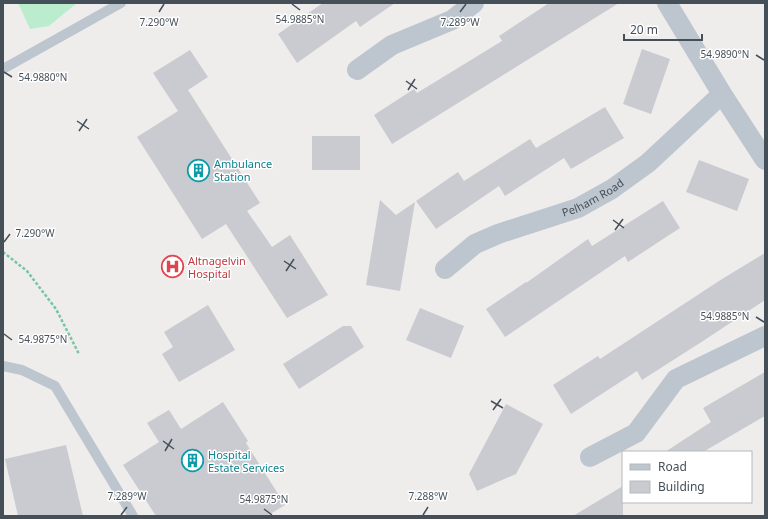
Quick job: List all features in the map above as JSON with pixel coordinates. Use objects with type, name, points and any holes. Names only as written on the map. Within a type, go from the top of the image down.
[{"type":"street","points":[[357,70],[392,44],[452,20],[474,3]]},
{"type":"street","points":[[667,3],[722,94],[765,160]]},
{"type":"street","name":"Pelham Road","points":[[445,269],[475,244],[498,234],[578,208],[612,189],[648,163],[722,94]]},
{"type":"street","points":[[590,457],[636,433],[676,380],[765,336]]},
{"type":"lane","points":[[3,69],[121,3]]},
{"type":"lane","points":[[3,366],[22,370],[55,386],[133,516]]},
{"type":"path","points":[[3,252],[27,271],[56,310],[79,354]]},
{"type":"green space","points":[[18,3],[77,3],[49,26],[30,29]]},
{"type":"building","points":[[323,3],[395,3],[360,27],[356,21],[297,63],[278,34]]},
{"type":"building","points":[[549,3],[619,3],[392,144],[374,115],[414,89],[417,93],[502,41],[499,36]]},
{"type":"building","points":[[642,49],[670,59],[651,114],[623,104]]},
{"type":"building","points":[[190,50],[208,77],[188,90],[260,203],[247,211],[272,247],[290,235],[328,295],[287,318],[226,224],[202,239],[137,137],[178,111],[153,73]]},
{"type":"building","points":[[605,107],[624,138],[571,169],[564,158],[505,196],[499,186],[436,229],[416,201],[458,172],[464,181],[530,139],[536,148]]},
{"type":"building","points":[[312,136],[360,136],[360,170],[312,170]]},
{"type":"building","points":[[699,160],[749,179],[737,211],[686,192]]},
{"type":"building","points":[[380,200],[396,215],[415,202],[400,291],[366,285]]},
{"type":"building","points":[[663,201],[680,228],[628,262],[625,256],[505,337],[486,309],[588,239],[592,246]]},
{"type":"building","points":[[765,253],[765,300],[642,380],[637,371],[571,414],[553,385],[598,356],[600,359],[722,279]]},
{"type":"building","points":[[208,305],[235,350],[179,382],[162,354],[173,347],[164,332]]},
{"type":"building","points":[[420,308],[464,326],[451,358],[406,340]]},
{"type":"building","points":[[343,326],[351,326],[364,347],[299,389],[283,364]]},
{"type":"building","points":[[765,372],[765,416],[705,451],[667,451],[711,422],[703,408]]},
{"type":"building","name":"Hospital Estate Services","points":[[223,402],[248,441],[246,443],[285,505],[267,516],[156,516],[123,465],[159,442],[147,423],[169,410],[181,429]]},
{"type":"building","points":[[506,404],[543,424],[516,474],[477,491],[469,474]]},
{"type":"building","points":[[66,445],[83,516],[18,516],[5,459]]},
{"type":"building","points":[[622,487],[623,516],[573,516]]},
{"type":"place","name":"Ambulance Station","points":[[199,170]]},
{"type":"place","name":"Altnagelvin Hospital","points":[[173,267]]},
{"type":"place","name":"Hospital Estate Services","points":[[193,461]]}]
